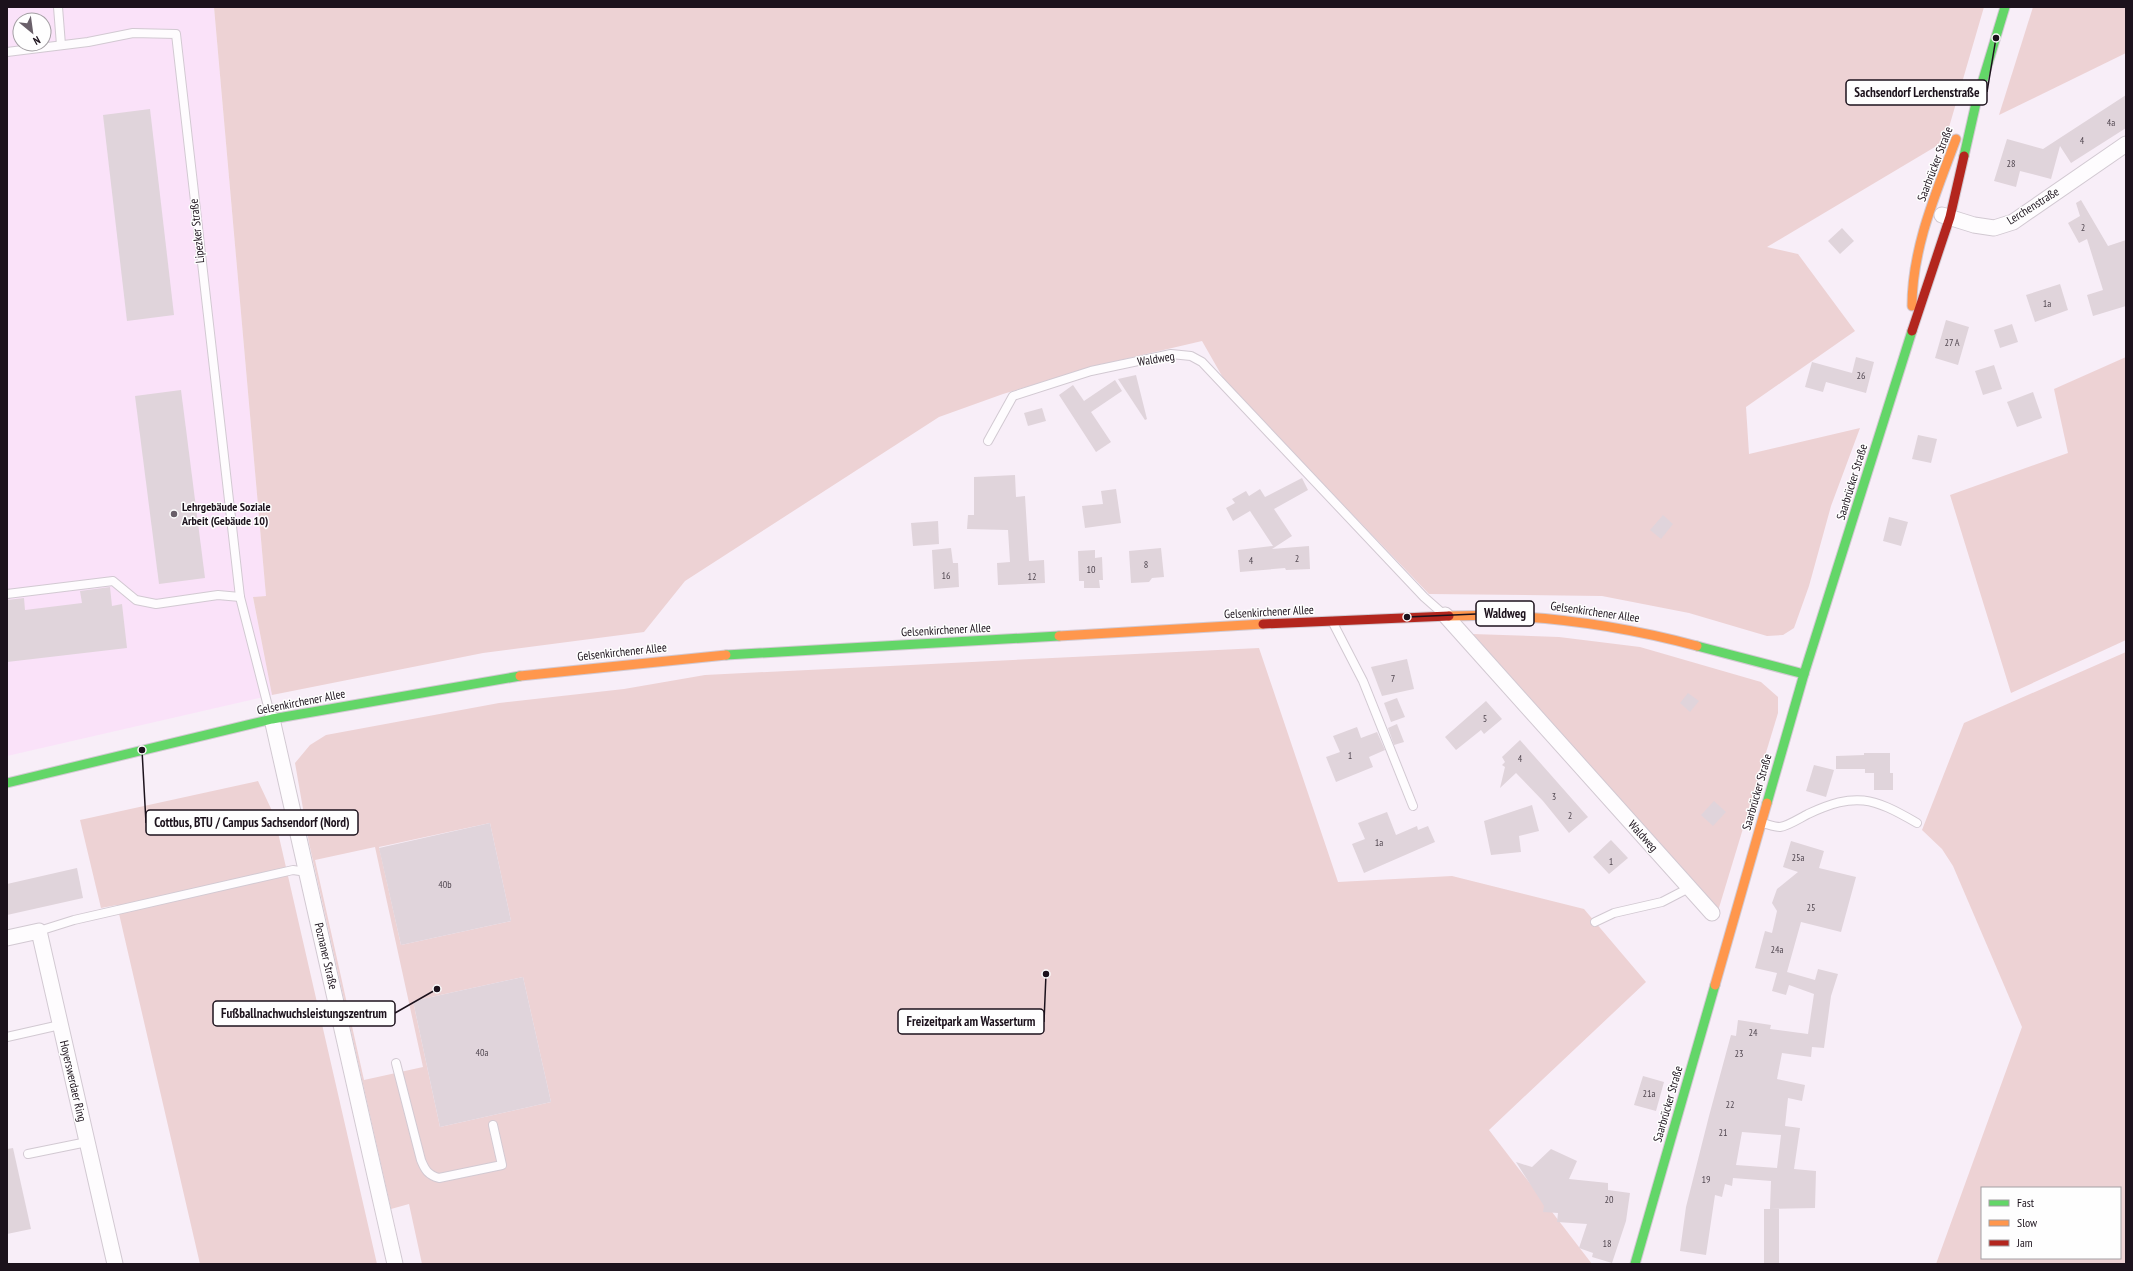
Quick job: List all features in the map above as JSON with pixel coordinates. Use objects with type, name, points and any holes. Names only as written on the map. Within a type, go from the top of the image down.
[{"type":"main road","name":"Saarbrücker Straße","points":[[1635,1264],[1804,674],[1912,330],[1950,217],[1976,103],[2005,7]]},
{"type":"main road","name":"Saarbrücker Straße","points":[[1912,330],[1912,281],[1929,213],[1955,141],[1976,103]]},
{"type":"main road","name":"Gelsenkirchener Allee","points":[[7,783],[272,719],[439,688],[625,663],[702,656],[1332,620],[1445,615],[1552,618],[1645,632],[1804,674]]},
{"type":"main road","name":"Gelsenkirchener Allee","points":[[28,788],[91,763]]},
{"type":"street","name":"Lerchenstraße","points":[[1929,213],[1950,217],[1974,225],[1994,228],[2014,222],[2126,144]]},
{"type":"street","name":"Waldweg","points":[[1445,615],[1712,913]]},
{"type":"street","name":"Poznaner Straße","points":[[272,719],[395,1264]]},
{"type":"street","points":[[7,938],[39,931]]},
{"type":"street","name":"Hoyerswerdaer Ring","points":[[39,931],[115,1264]]},
{"type":"lane","points":[[58,7],[61,45]]},
{"type":"lane","name":"Lipezker Straße","points":[[7,52],[133,33],[176,34],[240,597]]},
{"type":"lane","name":"Waldweg","points":[[988,441],[1013,396],[1091,371],[1171,354],[1191,356],[1202,362],[1413,586],[1445,615]]},
{"type":"lane","points":[[7,594],[113,581],[136,600],[156,604],[218,596],[240,597],[272,719]]},
{"type":"lane","points":[[1332,620],[1363,681],[1413,806]]},
{"type":"lane","points":[[1761,823],[1780,827],[1819,809],[1843,801],[1856,799],[1868,800],[1893,809],[1917,823]]},
{"type":"lane","points":[[39,931],[74,920],[294,870],[307,872]]},
{"type":"lane","points":[[1595,922],[1614,913],[1662,902],[1689,888]]},
{"type":"lane","points":[[7,1037],[60,1025]]},
{"type":"lane","points":[[396,1063],[421,1160],[424,1169],[430,1176],[439,1178],[502,1165],[493,1125]]},
{"type":"lane","points":[[28,1154],[87,1142]]},
{"type":"shaded area","points":[[7,7],[214,7],[266,596],[253,598],[272,695],[7,756]]},
{"type":"shaded area","points":[[214,7],[1984,7],[1945,141],[1767,247],[1798,254],[1855,331],[1746,407],[1749,454],[1860,428],[1831,506],[1809,586],[1794,628],[1783,635],[1767,636],[1689,613],[1602,596],[1429,594],[1226,383],[1202,341],[1095,366],[1003,394],[939,417],[685,581],[644,632],[483,653],[272,695],[253,597],[266,596]]},
{"type":"shaded area","points":[[2033,7],[2126,7],[2126,53],[1999,115]]},
{"type":"shaded area","points":[[2126,357],[2126,640],[2011,693],[1950,495],[2068,453],[2054,389]]},
{"type":"shaded area","points":[[1472,634],[1559,637],[1640,647],[1761,682],[1778,697],[1778,713],[1718,911]]},
{"type":"shaded area","points":[[1259,648],[1338,882],[1452,876],[1584,909],[1646,982],[1489,1130],[1592,1264],[422,1264],[409,1204],[391,1209],[309,843],[295,763],[310,745],[326,735],[499,703],[624,689],[705,675]],"holes":[[[490,823],[511,921],[401,945],[379,847]],[[375,847],[423,1067],[364,1080],[315,860]],[[523,977],[551,1102],[440,1127],[413,1001]]]},
{"type":"shaded area","points":[[2126,652],[2126,1264],[1936,1264],[2022,1027],[1953,866],[1942,849],[1922,830],[1964,723]]},
{"type":"shaded area","points":[[258,781],[274,815],[377,1264],[200,1264],[117,905],[101,908],[80,820]]},
{"type":"building","points":[[2126,95],[2126,128],[2071,163],[2060,146],[2051,179],[2020,171],[2016,187],[1994,181],[2007,139],[2043,149]]},
{"type":"building","points":[[150,109],[174,315],[127,321],[103,115]]},
{"type":"building","points":[[2081,200],[2108,246],[2126,240],[2126,306],[2093,316],[2087,295],[2103,290],[2087,239],[2079,243],[2068,223],[2080,216],[2076,203]]},
{"type":"building","points":[[1842,228],[1854,241],[1840,254],[1828,241]]},
{"type":"building","points":[[2060,284],[2068,310],[2035,322],[2026,295]]},
{"type":"building","points":[[1946,320],[1969,327],[1958,365],[1935,358]]},
{"type":"building","points":[[2012,324],[2018,342],[2000,348],[1994,330]]},
{"type":"building","points":[[1856,357],[1874,362],[1866,393],[1826,382],[1823,392],[1805,387],[1812,362],[1852,373]]},
{"type":"building","points":[[1994,365],[2002,389],[1983,395],[1975,371]]},
{"type":"building","points":[[1136,375],[1147,419],[1145,420],[1118,379]]},
{"type":"building","points":[[1115,380],[1122,391],[1091,412],[1111,442],[1096,452],[1059,395],[1073,385],[1084,401]]},
{"type":"building","name":"Lehrgebäude Soziale Arbeit (Gebäude 10)","points":[[181,390],[205,578],[159,584],[135,396]]},
{"type":"building","points":[[2033,392],[2042,418],[2017,427],[2007,402]]},
{"type":"building","points":[[1042,408],[1046,421],[1028,426],[1024,413]]},
{"type":"building","points":[[1918,435],[1937,439],[1931,463],[1912,459]]},
{"type":"building","points":[[1015,475],[1016,497],[1025,496],[1029,561],[1044,560],[1045,583],[998,585],[997,563],[1010,562],[1008,530],[967,529],[968,515],[974,515],[974,477]]},
{"type":"building","points":[[1302,478],[1308,490],[1274,509],[1292,536],[1272,549],[1309,546],[1310,569],[1286,570],[1285,568],[1240,572],[1238,550],[1273,546],[1250,511],[1233,521],[1226,508],[1235,503],[1232,499],[1246,491],[1249,496],[1260,489],[1265,497]]},
{"type":"building","points":[[1116,489],[1121,523],[1085,528],[1082,506],[1103,504],[1101,491]]},
{"type":"building","points":[[1663,515],[1673,524],[1661,539],[1650,530]]},
{"type":"building","points":[[1889,517],[1908,522],[1901,546],[1883,541]]},
{"type":"building","points":[[938,521],[939,544],[913,546],[911,523]]},
{"type":"building","points":[[951,548],[953,563],[958,563],[959,587],[934,589],[932,550]]},
{"type":"building","points":[[1161,548],[1164,577],[1152,578],[1149,582],[1131,583],[1129,551]]},
{"type":"building","points":[[1095,550],[1095,558],[1102,557],[1103,580],[1099,580],[1100,588],[1084,588],[1084,581],[1079,581],[1078,551]]},
{"type":"building","points":[[110,587],[112,606],[122,604],[127,648],[7,662],[7,600],[24,598],[25,610],[82,603],[80,591]]},
{"type":"building","points":[[1407,659],[1414,689],[1382,696],[1371,667]]},
{"type":"building","points":[[1688,693],[1699,701],[1690,712],[1680,703]]},
{"type":"building","points":[[1397,698],[1405,717],[1391,722],[1384,703]]},
{"type":"building","points":[[1486,701],[1502,719],[1484,734],[1481,730],[1456,750],[1445,737]]},
{"type":"building","points":[[1397,724],[1404,742],[1394,745],[1388,728]]},
{"type":"building","points":[[1357,727],[1361,738],[1377,732],[1385,750],[1369,757],[1373,767],[1336,782],[1326,757],[1340,752],[1333,736]]},
{"type":"building","points":[[1520,740],[1588,817],[1569,833],[1543,801],[1516,773],[1500,788],[1505,767],[1502,765],[1505,762],[1502,757]]},
{"type":"building","points":[[1864,753],[1890,753],[1890,773],[1893,773],[1893,790],[1874,790],[1874,773],[1865,773],[1865,769],[1836,769],[1836,756],[1864,755]]},
{"type":"building","points":[[1814,765],[1834,770],[1826,797],[1806,791]]},
{"type":"building","points":[[1714,801],[1726,812],[1713,826],[1701,815]]},
{"type":"building","points":[[1532,805],[1539,831],[1519,836],[1521,852],[1491,855],[1484,821]]},
{"type":"building","points":[[1387,812],[1396,835],[1417,826],[1418,830],[1428,826],[1435,842],[1364,873],[1352,844],[1365,839],[1358,823]]},
{"type":"building","points":[[490,823],[511,921],[401,945],[379,848]]},
{"type":"building","points":[[1611,840],[1628,858],[1609,874],[1593,857]]},
{"type":"building","points":[[1791,841],[1824,851],[1819,868],[1856,877],[1841,932],[1801,922],[1787,972],[1815,980],[1818,969],[1838,974],[1831,996],[1824,1048],[1812,1047],[1811,1057],[1782,1053],[1777,1079],[1805,1085],[1802,1101],[1788,1098],[1785,1126],[1800,1128],[1794,1169],[1816,1171],[1815,1208],[1770,1209],[1771,1181],[1733,1178],[1732,1186],[1725,1184],[1722,1197],[1715,1195],[1706,1255],[1680,1251],[1686,1207],[1731,1035],[1736,1036],[1738,1020],[1771,1025],[1770,1029],[1808,1034],[1814,994],[1789,985],[1786,995],[1772,991],[1777,973],[1755,968],[1765,931],[1772,933],[1777,911],[1772,903],[1777,889],[1798,872],[1783,867]],"holes":[[[1742,1132],[1781,1135],[1777,1168],[1736,1165]]]},
{"type":"building","points":[[77,868],[83,898],[7,915],[7,884]]},
{"type":"building","points":[[523,977],[551,1102],[440,1127],[413,1001]]},
{"type":"building","points":[[1643,1076],[1664,1082],[1656,1111],[1634,1105]]},
{"type":"building","points":[[13,1148],[31,1229],[7,1234],[7,1149]]},
{"type":"building","points":[[1551,1149],[1577,1161],[1569,1179],[1608,1183],[1608,1190],[1630,1193],[1626,1221],[1612,1263],[1592,1257],[1593,1253],[1579,1248],[1587,1224],[1557,1222],[1558,1213],[1543,1212],[1544,1206],[1516,1162],[1532,1167]]},
{"type":"building","points":[[1764,1209],[1779,1209],[1779,1264],[1764,1264]]},
{"type":"traffic: fast","points":[[1964,156],[1976,103],[2005,7]]},
{"type":"traffic: fast","points":[[1767,803],[1804,674],[1912,331]]},
{"type":"traffic: fast","points":[[726,655],[1059,636]]},
{"type":"traffic: fast","points":[[1697,646],[1804,674]]},
{"type":"traffic: fast","points":[[7,783],[272,719],[520,676]]},
{"type":"traffic: fast","points":[[1635,1264],[1715,985]]},
{"type":"traffic: slow","points":[[1912,306],[1916,263],[1926,221],[1956,139]]},
{"type":"traffic: slow","points":[[1449,616],[1512,616],[1543,618],[1605,626],[1666,638],[1697,646]]},
{"type":"traffic: slow","points":[[1059,636],[1263,624]]},
{"type":"traffic: slow","points":[[520,676],[726,655]]},
{"type":"traffic: slow","points":[[1715,985],[1767,803]]},
{"type":"traffic: jam","points":[[1912,331],[1950,217],[1964,156]]},
{"type":"traffic: jam","points":[[1263,624],[1449,616]]},
{"type":"place","name":"Sachsendorf Lerchenstraße","points":[[1996,38]]},
{"type":"place","name":"Lehrgebäude Soziale Arbeit (Gebäude 10)","points":[[174,514]]},
{"type":"place","name":"Waldweg","points":[[1407,617]]},
{"type":"place","name":"Cottbus, BTU / Campus Sachsendorf (Nord)","points":[[142,750]]},
{"type":"place","name":"Freizeitpark am Wasserturm","points":[[1046,974]]},
{"type":"place","name":"Fußballnachwuchsleistungszentrum","points":[[437,989]]}]
